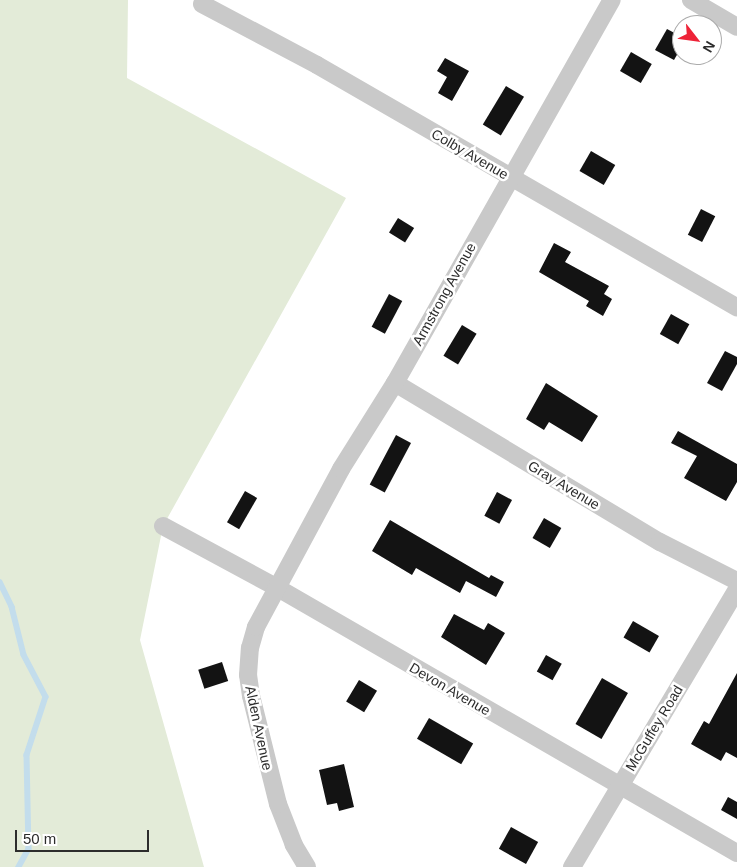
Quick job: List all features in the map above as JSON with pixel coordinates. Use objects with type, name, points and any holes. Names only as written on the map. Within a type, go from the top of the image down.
[{"type":"street","name":"Armstrong Avenue","points":[[276,587],[341,468],[395,383],[509,176],[612,0]]},
{"type":"street","points":[[691,0],[737,27]]},
{"type":"street","name":"Colby Avenue","points":[[202,4],[317,65],[737,306]]},
{"type":"street","name":"Gray Avenue","points":[[395,383],[660,542],[737,581]]},
{"type":"street","name":"Devon Avenue","points":[[163,526],[276,587],[737,853]]},
{"type":"street","name":"Alden Avenue","points":[[276,587],[256,627],[250,648],[248,675],[278,804],[294,845],[308,867]]},
{"type":"street","name":"McGuffey Road","points":[[572,867],[737,589]]},
{"type":"green space","points":[[0,0],[128,0],[127,78],[346,198],[163,526],[140,640],[204,867],[0,867]]},
{"type":"building","points":[[667,29],[672,32],[672,59],[655,50]]},
{"type":"building","points":[[631,52],[652,64],[641,83],[620,71]]},
{"type":"building","points":[[445,58],[469,71],[452,101],[438,93],[447,77],[437,71]]},
{"type":"building","points":[[506,86],[524,97],[501,135],[483,125]]},
{"type":"building","points":[[591,151],[615,165],[604,185],[580,171]]},
{"type":"building","points":[[701,209],[715,216],[702,242],[688,235]]},
{"type":"building","points":[[398,218],[414,228],[405,242],[389,232]]},
{"type":"building","points":[[554,243],[571,252],[565,262],[609,286],[604,294],[612,299],[603,316],[586,306],[589,301],[539,272]]},
{"type":"building","points":[[389,294],[402,301],[385,334],[372,327]]},
{"type":"building","points":[[671,314],[689,324],[678,344],[660,334]]},
{"type":"building","points":[[462,325],[477,334],[458,365],[443,356]]},
{"type":"building","points":[[725,351],[737,357],[737,364],[722,391],[707,383]]},
{"type":"building","points":[[546,383],[598,416],[582,442],[549,422],[544,430],[526,419]]},
{"type":"building","points":[[678,431],[737,464],[737,482],[726,501],[684,478],[697,456],[671,443]]},
{"type":"building","points":[[396,435],[411,443],[385,492],[370,484]]},
{"type":"building","points":[[245,491],[257,498],[239,529],[227,522]]},
{"type":"building","points":[[497,492],[512,500],[499,524],[484,516]]},
{"type":"building","points":[[544,518],[561,528],[550,548],[532,538]]},
{"type":"building","points":[[390,520],[489,578],[491,575],[504,582],[496,597],[466,581],[460,593],[416,568],[412,575],[372,551]]},
{"type":"building","points":[[454,614],[484,630],[488,623],[505,633],[486,665],[441,637]]},
{"type":"building","points":[[633,621],[659,636],[649,652],[624,637]]},
{"type":"building","points":[[546,655],[562,664],[553,680],[537,672]]},
{"type":"building","points":[[222,662],[228,681],[204,689],[198,670]]},
{"type":"building","points":[[737,673],[737,758],[726,752],[721,761],[691,744],[704,721],[709,724]]},
{"type":"building","points":[[602,678],[628,693],[601,739],[576,724]]},
{"type":"building","points":[[359,680],[377,691],[364,712],[346,701]]},
{"type":"building","points":[[429,718],[473,744],[461,764],[417,739]]},
{"type":"building","points":[[344,764],[354,807],[339,811],[337,803],[327,805],[319,770]]},
{"type":"building","points":[[728,797],[737,802],[737,819],[721,810]]},
{"type":"building","points":[[511,827],[538,842],[526,864],[499,849]]},
{"type":"waterway","points":[[0,582],[12,607],[24,655],[46,697],[27,755],[29,849],[19,867]]}]
